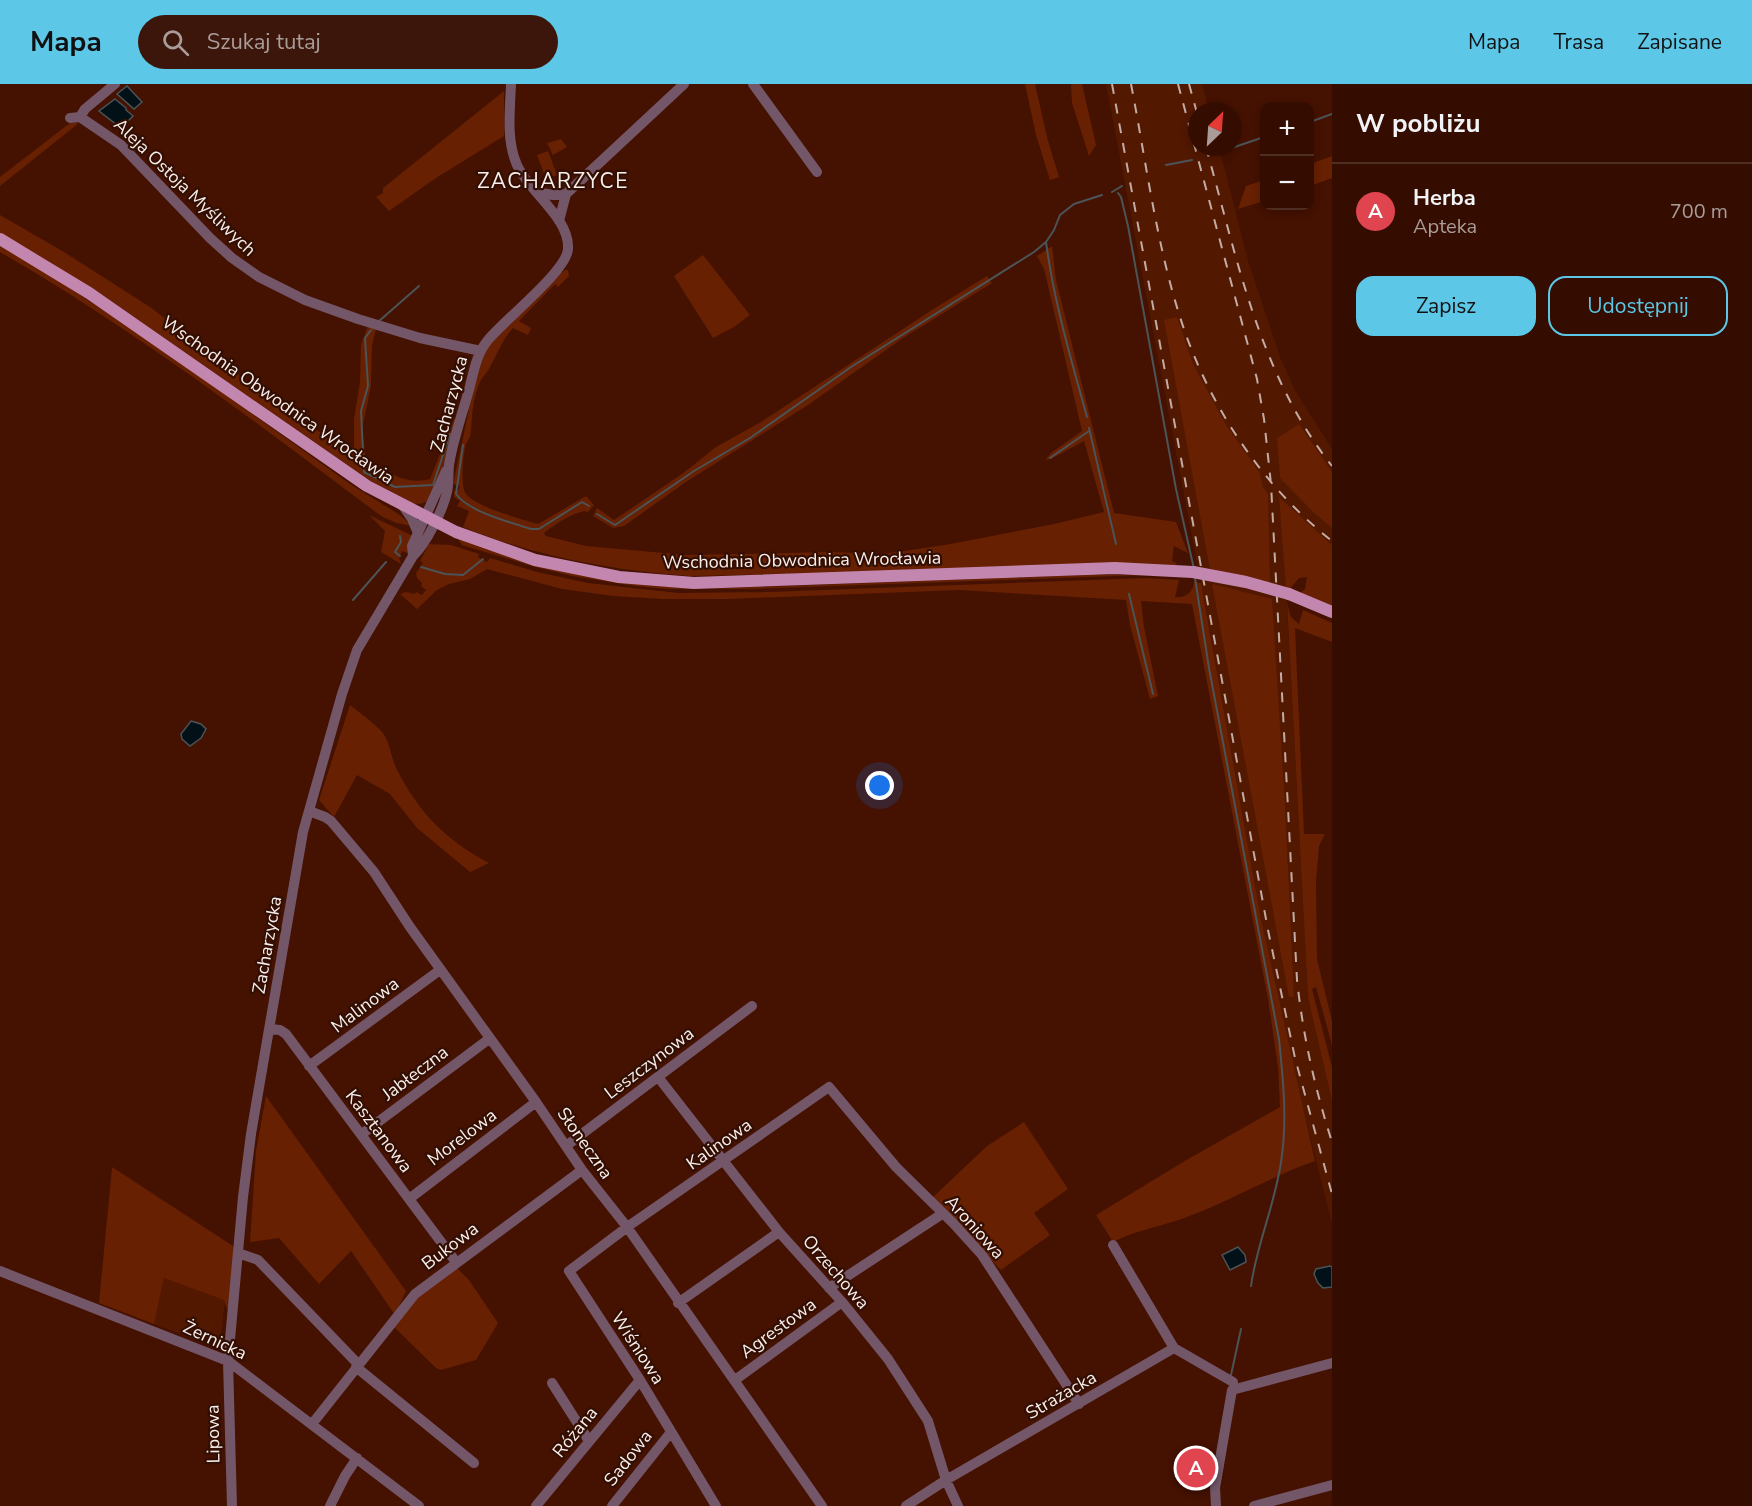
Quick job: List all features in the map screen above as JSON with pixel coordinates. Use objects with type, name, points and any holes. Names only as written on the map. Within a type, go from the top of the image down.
[{"type":"main road","name":"Wschodnia Obwodnica Wrocławia","points":[[0,239],[89,292],[337,467],[403,506],[452,530],[495,547],[557,565],[618,577],[713,583],[1115,568],[1155,569],[1193,572],[1246,582],[1289,594],[1332,612]]},
{"type":"street","name":"Aleja Ostoja Myśliwych","points":[[115,84],[75,117],[121,144],[232,258],[259,277],[305,300],[420,338],[481,351]]},
{"type":"street","points":[[511,84],[509,130],[512,150],[518,166],[560,221]]},
{"type":"street","points":[[560,221],[566,194],[684,84]]},
{"type":"street","points":[[753,84],[817,171]]},
{"type":"street","points":[[536,192],[553,195],[566,194]]},
{"type":"street","name":"Zacharzycka","points":[[228,1361],[251,1134],[309,812],[342,694],[357,650],[413,556],[420,549],[439,500],[471,379],[481,351],[495,332],[563,263],[568,251],[568,241],[560,221]]},
{"type":"street","points":[[403,506],[422,506],[439,500],[452,530]]},
{"type":"street","points":[[403,506],[418,533]]},
{"type":"street","name":"Zacharzycka","points":[[413,556],[412,546],[418,533],[430,520]]},
{"type":"street","name":"Słoneczna","points":[[309,812],[325,817],[337,828],[374,872],[440,970],[536,1102],[582,1170],[627,1227],[822,1506]]},
{"type":"street","name":"Malinowa","points":[[309,1066],[440,970]]},
{"type":"street","name":"Leszczynowa","points":[[566,1146],[752,1006]]},
{"type":"street","name":"Kasztanowa","points":[[270,1029],[280,1030],[286,1034],[456,1262]]},
{"type":"street","name":"Jabłeczna","points":[[362,1134],[489,1039]]},
{"type":"street","name":"Orzechowa","points":[[658,1077],[728,1170],[888,1359],[928,1421],[946,1480],[958,1506]]},
{"type":"street","name":"Kalinowa","points":[[627,1227],[829,1087]]},
{"type":"street","name":"Aroniowa","points":[[829,1087],[896,1167],[982,1255],[1079,1404]]},
{"type":"street","name":"Morelowa","points":[[409,1199],[536,1102]]},
{"type":"street","name":"Bukowa","points":[[312,1424],[415,1294],[582,1170]]},
{"type":"street","points":[[829,1288],[942,1214]]},
{"type":"street","name":"Wiśniowa","points":[[627,1227],[569,1271],[640,1380],[716,1506]]},
{"type":"street","points":[[678,1303],[779,1232]]},
{"type":"street","points":[[1113,1245],[1174,1348],[1233,1382]]},
{"type":"street","points":[[238,1253],[258,1260],[357,1365],[474,1463]]},
{"type":"street","name":"Żernicka","points":[[0,1271],[228,1361],[419,1506]]},
{"type":"street","name":"Agrestowa","points":[[735,1380],[842,1302]]},
{"type":"street","name":"Strażacka","points":[[906,1506],[946,1480],[1174,1348]]},
{"type":"street","name":"Lipowa","points":[[228,1361],[232,1506]]},
{"type":"street","points":[[1215,1506],[1215,1488],[1232,1390],[1332,1363]]},
{"type":"street","name":"Różana","points":[[537,1506],[640,1380]]},
{"type":"street","points":[[552,1383],[589,1441]]},
{"type":"street","name":"Sadowa","points":[[612,1506],[671,1432]]},
{"type":"street","points":[[330,1506],[357,1458]]},
{"type":"street","points":[[1254,1506],[1332,1485]]},
{"type":"shaded area","points":[[1025,84],[1035,84],[1059,177],[1050,180],[1036,135]]},
{"type":"shaded area","points":[[1071,84],[1082,84],[1096,145],[1089,156],[1072,103]]},
{"type":"shaded area","points":[[1106,84],[1202,84],[1207,102],[1188,102],[1188,156],[1221,156],[1249,264],[1280,357],[1296,392],[1332,449],[1332,545],[1279,498],[1284,551],[1308,998],[1332,1101],[1332,1224],[1292,1064],[1261,919],[1206,610]]},
{"type":"shaded area","points":[[127,86],[142,102],[134,109],[117,94]]},
{"type":"shaded area","points":[[504,91],[504,136],[436,178],[389,211],[376,197],[383,193],[383,188]]},
{"type":"shaded area","points":[[115,99],[133,116],[121,128],[99,111]]},
{"type":"shaded area","points":[[70,123],[79,123],[0,186],[0,177]]},
{"type":"shaded area","points":[[561,139],[567,147],[553,155],[547,143]]},
{"type":"shaded area","points":[[548,151],[557,175],[546,179],[537,155]]},
{"type":"shaded area","points":[[1332,156],[1332,178],[1314,185],[1314,163]]},
{"type":"shaded area","points":[[1260,181],[1260,202],[1238,209],[1246,186]]},
{"type":"shaded area","points":[[0,215],[64,252],[150,307],[269,398],[354,455],[354,419],[360,382],[361,344],[368,326],[376,329],[372,345],[371,386],[362,429],[366,461],[404,479],[421,481],[430,479],[454,419],[458,420],[446,465],[428,501],[420,504],[395,497],[107,298],[0,234]]},
{"type":"shaded area","points":[[0,246],[45,272],[152,342],[350,484],[400,515],[412,526],[396,523],[381,516],[242,412],[147,345],[0,252]]},
{"type":"shaded area","points":[[1052,246],[1056,280],[1114,513],[1176,522],[1188,553],[1174,546],[1172,561],[1177,566],[689,576],[602,566],[546,554],[463,527],[469,511],[457,506],[460,501],[454,497],[454,491],[458,491],[460,486],[453,484],[477,369],[490,343],[565,270],[568,270],[569,276],[558,287],[555,284],[519,321],[531,328],[528,335],[513,328],[481,380],[474,400],[471,433],[466,444],[463,462],[463,484],[466,494],[489,508],[510,516],[538,524],[586,496],[594,505],[588,512],[584,511],[558,523],[544,533],[546,536],[586,546],[686,555],[830,552],[883,554],[945,545],[1104,512],[1084,441],[1045,460],[1051,453],[1082,431],[1044,269],[1037,256]]},
{"type":"shaded area","points":[[703,255],[750,315],[713,338],[674,276]]},
{"type":"shaded area","points":[[987,276],[992,283],[903,338],[808,405],[686,482],[624,526],[613,528],[593,516],[597,508],[614,520],[682,474],[716,447],[761,422]]},
{"type":"shaded area","points":[[1177,317],[1193,364],[1226,425],[1260,473],[1263,488],[1268,493],[1270,584],[1210,570],[1164,320]]},
{"type":"shaded area","points":[[1299,424],[1332,472],[1332,528],[1280,478],[1277,438]]},
{"type":"shaded area","points":[[1279,497],[1332,545],[1332,606],[1300,593],[1305,589],[1307,577],[1299,578],[1289,590],[1286,589]]},
{"type":"shaded area","points":[[369,515],[413,536],[407,553],[402,551],[399,558],[401,564],[381,552],[385,531]]},
{"type":"shaded area","points":[[458,539],[549,568],[609,580],[704,589],[635,586],[572,576],[462,545]]},
{"type":"shaded area","points":[[429,544],[451,545],[479,554],[478,557],[487,562],[490,558],[537,572],[588,583],[678,593],[769,592],[1146,578],[1179,580],[1175,597],[1179,597],[1190,592],[1194,582],[1201,583],[1261,919],[1315,1161],[1192,1215],[1113,1242],[1096,1215],[1280,1107],[1278,1067],[1268,999],[1192,604],[1141,601],[1158,696],[1150,699],[1130,625],[1126,600],[959,590],[728,599],[663,599],[613,596],[562,589],[487,569],[470,579],[449,584],[437,590],[417,609],[400,594],[406,592],[415,594],[416,592],[422,595],[426,590],[421,586],[422,583],[416,573],[423,563],[420,561]]},
{"type":"shaded area","points":[[1088,575],[1145,575],[750,589],[704,589]]},
{"type":"shaded area","points":[[1212,584],[1272,599],[1294,997],[1289,997]]},
{"type":"shaded area","points":[[1287,603],[1291,617],[1299,624],[1303,610],[1332,623],[1332,642],[1295,628],[1304,834],[1325,834],[1319,846],[1316,881],[1317,959],[1332,1021],[1332,1045],[1316,987],[1312,989],[1332,1067],[1332,1101],[1308,998]]},
{"type":"shaded area","points":[[350,705],[385,736],[397,770],[425,813],[447,835],[489,863],[470,872],[417,828],[390,794],[357,775],[334,817],[319,800]]},
{"type":"shaded area","points":[[191,721],[201,724],[206,729],[201,738],[190,746],[182,739],[181,734]]},
{"type":"shaded area","points":[[266,1096],[406,1291],[395,1315],[351,1251],[319,1284],[279,1238],[250,1242],[256,1151]]},
{"type":"shaded area","points":[[1024,1122],[1068,1189],[1034,1213],[1050,1235],[1001,1270],[932,1198],[987,1146]]},
{"type":"shaded area","points":[[112,1167],[233,1246],[229,1308],[227,1309],[224,1300],[164,1278],[154,1324],[99,1303]]},
{"type":"shaded area","points":[[1238,1247],[1245,1255],[1246,1262],[1230,1270],[1222,1255]]},
{"type":"shaded area","points":[[455,1266],[469,1280],[498,1323],[476,1360],[441,1370],[436,1368],[392,1325],[420,1293]]},
{"type":"shaded area","points":[[1332,1267],[1332,1287],[1323,1288],[1314,1274],[1316,1269]]},
{"type":"shaded area","points":[[164,1278],[225,1300],[221,1338],[212,1345],[154,1324]]},
{"type":"waterway","points":[[1314,121],[1332,114]]},
{"type":"waterway","points":[[1242,144],[1260,138]]},
{"type":"waterway","points":[[1166,165],[1192,160]]},
{"type":"waterway","points":[[1112,192],[1122,186]]},
{"type":"waterway","points":[[1118,193],[1128,226],[1176,489],[1194,569]]},
{"type":"waterway","points":[[597,514],[615,525],[694,471],[750,438],[851,367],[1034,252],[1046,242],[1060,215],[1074,204],[1102,195]]},
{"type":"waterway","points":[[1046,242],[1058,308],[1087,417]]},
{"type":"waterway","points":[[378,322],[419,286]]},
{"type":"waterway","points":[[371,330],[365,338],[368,386],[361,411],[364,472],[395,487],[433,485],[450,434]]},
{"type":"waterway","points":[[1089,428],[1116,544]]},
{"type":"waterway","points":[[1050,458],[1089,431]]},
{"type":"waterway","points":[[463,445],[456,494],[480,511],[501,520],[531,529],[539,529],[582,502],[589,506]]},
{"type":"waterway","points":[[400,536],[401,542],[395,552],[400,556]]},
{"type":"waterway","points":[[421,567],[445,574],[463,575],[483,559]]},
{"type":"waterway","points":[[353,600],[386,562]]},
{"type":"waterway","points":[[1195,578],[1209,668],[1279,1039],[1283,1083],[1282,1155],[1251,1286]]},
{"type":"waterway","points":[[1129,594],[1153,694]]},
{"type":"waterway","points":[[1231,1375],[1241,1329]]},
{"type":"railway","points":[[1112,84],[1268,930],[1295,1058],[1332,1194]]},
{"type":"railway","points":[[1131,84],[1164,260],[1191,349],[1221,411],[1260,468],[1306,519],[1332,541]]},
{"type":"railway","points":[[1178,84],[1257,379],[1264,419],[1271,484],[1297,980],[1310,1062],[1332,1142]]},
{"type":"railway","points":[[1189,84],[1194,102]]},
{"type":"railway","points":[[1208,156],[1240,272],[1268,354],[1307,430],[1332,466]]},
{"type":"place","name":"Herba","points":[[1196,1468]]},
{"type":"district","name":"ZACHARZYCE","points":[[553,181]]}]
